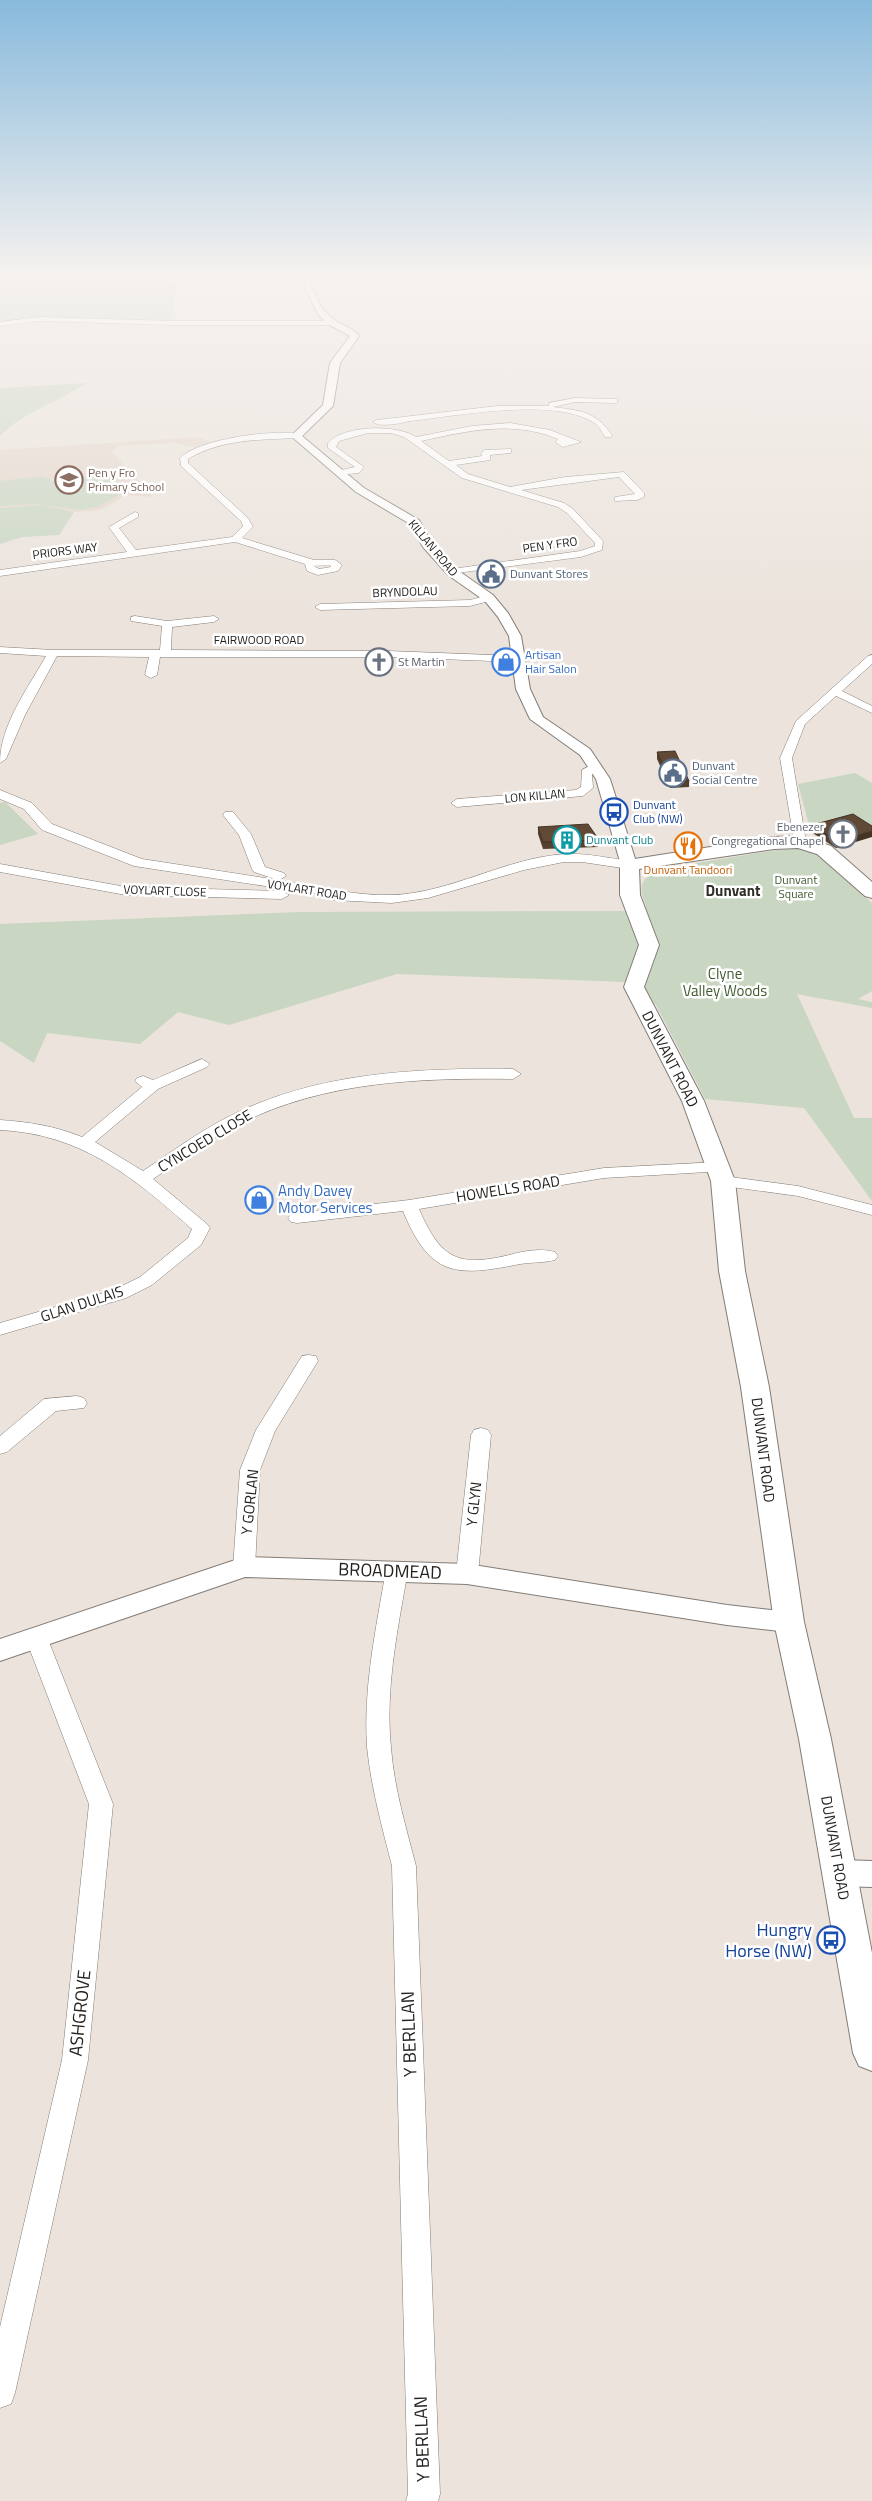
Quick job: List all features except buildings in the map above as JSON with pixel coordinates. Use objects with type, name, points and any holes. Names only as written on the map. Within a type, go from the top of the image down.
[{"type":"main road","points":[[629,865],[774,842],[800,842],[824,850],[848,868],[872,892]]},
{"type":"main road","name":"DUNVANT ROAD","points":[[629,865],[630,895],[649,945],[634,987],[693,1101],[721,1174],[726,1198],[732,1271],[755,1387],[769,1496],[789,1622],[815,1739],[856,1873],[872,2053]]},
{"type":"street","points":[[236,540],[248,527],[245,520],[184,464],[184,458],[209,446],[231,441],[296,436],[328,406],[330,392]]},
{"type":"street","points":[[547,408],[563,402],[614,401]]},
{"type":"street","points":[[368,431],[364,425],[374,422],[406,420],[478,409],[547,408],[582,414],[598,422],[608,434]]},
{"type":"street","points":[[415,440],[472,428],[513,425],[549,431],[565,440]]},
{"type":"street","name":"PEN Y FRO","points":[[340,473],[356,471],[360,468],[332,448],[332,443],[336,439],[348,434],[368,431],[391,431],[407,435],[465,476],[561,505],[600,543],[598,548],[582,554],[452,572]]},
{"type":"street","name":"KILLAN ROAD","points":[[296,436],[360,490],[414,522],[427,544],[452,572],[489,598],[504,616],[515,636],[523,689],[537,719],[585,752],[604,779],[629,865]]},
{"type":"street","points":[[447,464],[487,458],[485,453],[508,450]]},
{"type":"street","name":"PEN Y FRO","points":[[510,490],[565,480],[621,474],[640,495],[618,499]]},
{"type":"street","name":"PRIORS WAY","points":[[134,555],[114,527],[135,515]]},
{"type":"street","name":"PRIORS WAY","points":[[0,573],[236,540],[313,563]]},
{"type":"street","name":"BRYNDOLAU","points":[[318,595],[321,609],[470,603],[489,598]]},
{"type":"street","points":[[135,619],[167,624],[214,619]]},
{"type":"street","points":[[151,675],[160,654],[167,624]]},
{"type":"street","name":"FAIRWOOD ROAD","points":[[0,650],[53,653],[388,654],[519,659]]},
{"type":"street","points":[[0,758],[19,715],[53,653]]},
{"type":"street","points":[[800,842],[786,758],[800,723],[872,658]]},
{"type":"street","points":[[836,692],[872,710]]},
{"type":"street","name":"LON KILLAN","points":[[457,803],[579,793],[587,788],[586,773],[595,767]]},
{"type":"street","name":"VOYLART ROAD","points":[[0,794],[28,806],[47,827],[139,863],[327,893],[392,899],[428,894],[522,866],[564,858],[582,858],[629,865]]},
{"type":"street","points":[[229,815],[245,834],[258,869],[327,893]]},
{"type":"street","name":"VOYLART CLOSE","points":[[0,868],[126,891],[327,893]]},
{"type":"street","points":[[84,1143],[147,1084],[202,1064]]},
{"type":"street","name":"CYNCOED CLOSE","points":[[142,1180],[232,1120],[279,1099],[342,1082],[411,1074],[477,1078],[512,1074]]},
{"type":"street","points":[[0,1125],[19,1124],[63,1134],[97,1148],[142,1180]]},
{"type":"street","name":"HOWELLS ROAD","points":[[297,1218],[409,1205],[604,1173],[721,1174],[872,1210]]},
{"type":"street","name":"GLAN DULAIS","points":[[0,1329],[66,1312],[120,1294],[146,1281],[195,1241],[202,1228],[142,1180]]},
{"type":"street","points":[[409,1205],[424,1238],[440,1257],[470,1266],[502,1262],[526,1248],[549,1256]]},
{"type":"street","name":"Y GORLAN","points":[[244,1568],[250,1470],[266,1430],[308,1360]]},
{"type":"street","points":[[0,1447],[51,1404],[77,1403]]},
{"type":"street","name":"Y GLYN","points":[[467,1574],[481,1435]]},
{"type":"street","name":"BROADMEAD","points":[[0,1650],[244,1568],[397,1570],[467,1574],[727,1615],[789,1622]]},
{"type":"street","name":"Y BERLLAN","points":[[397,1570],[380,1667],[378,1732],[388,1802],[404,1866],[424,2484],[422,2501]]},
{"type":"street","name":"ASHGROVE","points":[[0,2393],[75,2060],[101,1804],[36,1637]]},
{"type":"shaded area","name":"Pen y Fro Primary School","points":[[198,437],[214,443],[197,448],[174,443],[119,446],[112,451],[153,497],[127,495],[100,510],[74,512],[42,505],[0,508],[0,450]]},
{"type":"green space","points":[[0,392],[72,392],[19,420],[0,436]]},
{"type":"green space","points":[[108,474],[127,490],[98,507],[80,510],[34,504],[0,506],[0,481],[44,476],[54,482]]},
{"type":"green space","points":[[42,505],[74,512],[59,535],[22,537],[0,544],[0,508]]},
{"type":"green space","points":[[855,773],[872,783],[872,829],[811,832],[798,784]]},
{"type":"green space","points":[[5,802],[38,834],[0,845],[0,803]]},
{"type":"green space","name":"Clyne Valley Woods","points":[[789,848],[808,850],[822,858],[872,903],[872,991],[858,999],[872,1002],[872,1008],[797,994],[854,1118],[872,1118],[872,1201],[804,1108],[705,1099],[656,1005],[627,982],[397,974],[229,1025],[178,1012],[140,1044],[47,1033],[34,1063],[0,1041],[0,924],[301,912],[626,911],[646,906],[642,890],[643,884],[650,875],[656,872],[672,867]]},
{"type":"place","name":"Pen y Fro Primary School","points":[[69,480]]},
{"type":"place","name":"Dunvant Stores","points":[[491,574]]},
{"type":"place","name":"St Martin","points":[[379,662]]},
{"type":"place","name":"Artisan Hair Salon","points":[[506,662]]},
{"type":"place","name":"Dunvant Social Centre","points":[[673,773]]},
{"type":"place","name":"Dunvant Club (NW)","points":[[614,812]]},
{"type":"place","name":"Ebenezer Congregational Chapel","points":[[843,834]]},
{"type":"place","name":"Dunvant Club","points":[[567,840]]},
{"type":"place","name":"Dunvant Tandoori","points":[[688,846]]},
{"type":"place","name":"Andy Davey Motor Services","points":[[259,1200]]},
{"type":"place","name":"Hungry Horse (NW)","points":[[831,1940]]},
{"type":"district","name":"Dunvant","points":[[733,891]]},
{"type":"park label","name":"Dunvant Square","points":[[796,887]]}]
